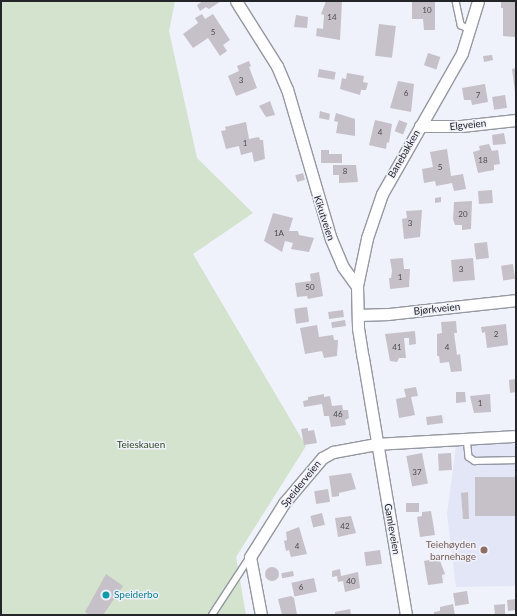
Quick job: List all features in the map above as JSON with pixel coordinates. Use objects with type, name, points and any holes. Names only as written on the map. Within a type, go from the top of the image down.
[{"type":"street","name":"Kikutveien","points":[[236,1],[277,66],[286,88],[331,239],[343,267],[357,286]]},
{"type":"street","name":"Banebakken","points":[[357,286],[367,238],[382,194],[452,73],[470,30],[478,1]]},
{"type":"street","name":"Elgveien","points":[[420,126],[461,126],[516,120]]},
{"type":"street","points":[[357,286],[358,315],[376,444]]},
{"type":"street","name":"Bjørkveien","points":[[358,315],[388,314],[516,300]]},
{"type":"street","name":"Speiderveien","points":[[250,557],[284,503],[322,458],[333,452],[376,444],[516,436]]},
{"type":"street","name":"Gamleveien","points":[[376,444],[406,615]]},
{"type":"street","points":[[250,557],[261,615]]},
{"type":"lane","points":[[456,1],[461,25],[470,30]]},
{"type":"lane","points":[[467,438],[469,457],[475,461],[516,460]]},
{"type":"lane","name":"Speiderveien","points":[[212,615],[250,557]]},
{"type":"shaded area","name":"Teiehøyden barnehage","points":[[516,443],[516,586],[456,587],[447,514],[456,446]]},
{"type":"green space","name":"Teieskauen","points":[[1,1],[175,1],[169,31],[197,158],[253,213],[193,254],[306,446],[236,557],[246,615],[1,615]]},
{"type":"building","points":[[203,1],[221,1],[209,9],[206,7],[200,11],[197,5]]},
{"type":"building","points":[[326,1],[342,1],[340,40],[316,36],[317,28],[323,29],[324,15],[321,14]]},
{"type":"building","points":[[412,1],[435,1],[435,30],[424,30],[423,19],[412,19]]},
{"type":"building","points":[[501,1],[516,1],[516,37],[503,36],[503,8],[501,8]]},
{"type":"building","points":[[202,14],[205,19],[213,14],[230,40],[223,45],[227,51],[220,56],[208,38],[193,48],[183,34],[198,23],[195,18]]},
{"type":"building","points":[[296,15],[308,17],[307,28],[294,27]]},
{"type":"building","points":[[379,24],[396,26],[392,58],[375,56]]},
{"type":"building","points":[[428,53],[440,57],[436,69],[424,65]]},
{"type":"building","points":[[492,55],[493,60],[484,62],[483,56]]},
{"type":"building","points":[[249,61],[251,66],[249,67],[257,88],[236,96],[228,76],[239,71],[237,66]]},
{"type":"building","points":[[516,68],[516,92],[515,92],[512,69]]},
{"type":"building","points":[[319,69],[336,72],[334,80],[318,77]]},
{"type":"building","points":[[347,73],[364,76],[363,82],[368,83],[366,90],[361,90],[360,95],[340,89],[342,78],[346,79]]},
{"type":"building","points":[[398,81],[414,84],[411,112],[390,108]]},
{"type":"building","points":[[485,84],[488,102],[472,105],[471,100],[464,100],[462,88]]},
{"type":"building","points":[[505,95],[507,108],[494,110],[492,97]]},
{"type":"building","points":[[270,101],[275,115],[266,117],[259,106]]},
{"type":"building","points":[[320,111],[330,114],[329,120],[319,118]]},
{"type":"building","points":[[336,113],[355,119],[355,136],[336,133],[338,122],[334,121]]},
{"type":"building","points":[[375,120],[392,124],[389,143],[387,142],[386,149],[369,145]]},
{"type":"building","points":[[399,120],[407,123],[403,134],[395,131]]},
{"type":"building","points":[[246,122],[249,139],[259,137],[260,140],[263,140],[265,159],[254,162],[252,152],[241,155],[239,146],[226,149],[221,131],[226,130],[225,127]]},
{"type":"building","points":[[504,133],[506,144],[493,145],[492,135]]},
{"type":"building","points":[[489,144],[492,151],[498,150],[500,164],[494,165],[494,170],[478,173],[473,152],[480,150],[479,146]]},
{"type":"building","points":[[447,149],[451,176],[463,174],[466,189],[454,191],[452,183],[436,186],[435,181],[424,183],[422,169],[433,167],[430,152]]},
{"type":"building","points":[[321,150],[329,150],[329,154],[342,154],[342,163],[321,163]]},
{"type":"building","points":[[333,165],[356,165],[358,182],[339,183],[339,175],[333,175]]},
{"type":"building","points":[[303,173],[305,180],[297,182],[295,175]]},
{"type":"building","points":[[492,190],[493,203],[479,204],[478,191]]},
{"type":"building","points":[[441,197],[441,202],[435,203],[435,198]]},
{"type":"building","points":[[472,201],[471,229],[462,230],[462,225],[455,225],[453,219],[454,202]]},
{"type":"building","points":[[422,210],[420,237],[404,239],[402,219],[407,218],[406,211]]},
{"type":"building","points":[[273,213],[293,218],[289,231],[298,231],[299,235],[314,238],[309,252],[291,249],[293,243],[285,241],[282,252],[264,241]]},
{"type":"building","points":[[487,242],[489,258],[476,259],[474,244]]},
{"type":"building","points":[[403,258],[404,269],[410,269],[409,287],[390,289],[389,278],[391,278],[392,271],[390,259]]},
{"type":"building","points":[[473,258],[475,280],[453,282],[451,260]]},
{"type":"building","points":[[513,264],[515,279],[503,281],[501,266]]},
{"type":"building","points":[[319,272],[323,296],[308,299],[307,296],[297,297],[295,283],[311,281],[310,274]]},
{"type":"building","points":[[307,307],[309,322],[296,324],[294,309]]},
{"type":"building","points":[[343,310],[344,317],[329,319],[328,312]]},
{"type":"building","points":[[345,320],[346,326],[332,328],[331,322]]},
{"type":"building","points":[[456,321],[457,333],[454,333],[457,355],[460,354],[462,371],[451,372],[449,362],[440,363],[439,356],[437,356],[437,334],[442,333],[441,322]]},
{"type":"building","points":[[506,324],[508,345],[487,348],[485,332],[482,333],[481,327]]},
{"type":"building","points":[[317,325],[319,337],[333,335],[334,340],[338,340],[337,356],[324,358],[322,351],[305,354],[300,328]]},
{"type":"building","points":[[415,331],[416,344],[409,345],[409,338],[404,338],[406,358],[399,358],[397,362],[390,361],[385,334]]},
{"type":"building","points":[[516,379],[516,392],[510,393],[509,380]]},
{"type":"building","points":[[416,387],[418,396],[411,397],[415,415],[399,418],[396,399],[406,397],[404,389]]},
{"type":"building","points":[[456,392],[465,392],[466,402],[456,403]]},
{"type":"building","points":[[324,394],[324,397],[330,396],[332,406],[342,405],[343,410],[348,410],[349,418],[345,420],[346,425],[331,427],[329,416],[324,416],[322,404],[304,407],[303,401],[308,400],[308,397]]},
{"type":"building","points":[[490,394],[491,412],[474,413],[470,396]]},
{"type":"building","points":[[442,415],[443,423],[427,425],[426,417]]},
{"type":"building","points":[[308,428],[308,431],[314,430],[317,443],[304,445],[301,429]]},
{"type":"building","points":[[422,453],[428,483],[412,486],[406,456]]},
{"type":"building","points":[[451,453],[452,470],[439,471],[438,454]]},
{"type":"building","points":[[351,473],[356,489],[339,493],[339,496],[332,497],[329,476]]},
{"type":"building","points":[[475,477],[516,477],[516,516],[475,516]]},
{"type":"building","points":[[328,489],[330,502],[316,504],[314,491]]},
{"type":"building","points":[[468,492],[469,519],[463,519],[461,493]]},
{"type":"building","points":[[406,503],[419,503],[419,512],[406,512]]},
{"type":"building","points":[[431,511],[435,535],[420,537],[417,517],[422,516],[422,512]]},
{"type":"building","points":[[322,513],[325,525],[313,528],[310,516]]},
{"type":"building","points":[[351,516],[356,533],[338,537],[335,518]]},
{"type":"building","points":[[299,527],[307,554],[291,557],[289,550],[286,551],[284,541],[287,540],[286,532]]},
{"type":"building","points":[[380,550],[382,564],[366,566],[364,552]]},
{"type":"building","points":[[439,558],[445,574],[442,575],[443,583],[428,585],[424,561]]},
{"type":"building","points":[[269,567],[275,567],[279,571],[279,577],[275,581],[269,581],[265,577],[265,571]]},
{"type":"building","points":[[340,569],[341,576],[358,572],[360,588],[345,592],[343,581],[338,582],[337,576],[332,577],[332,571]]},
{"type":"building","points":[[293,571],[294,576],[282,578],[281,573]]},
{"type":"building","name":"Speiderbo","points":[[106,574],[123,586],[103,615],[90,615],[85,612]]},
{"type":"building","points":[[314,578],[317,592],[294,596],[292,583]]},
{"type":"building","points":[[467,591],[469,604],[455,606],[453,593]]},
{"type":"building","points":[[291,596],[294,598],[297,615],[282,615],[278,599]]},
{"type":"building","points":[[516,599],[516,610],[508,611],[507,600]]},
{"type":"building","points":[[453,604],[455,615],[434,615],[434,612],[440,611],[440,607]]},
{"type":"building","points":[[505,604],[505,615],[495,615],[494,605]]},
{"type":"building","points":[[350,609],[351,615],[335,615],[335,612]]},
{"type":"place","name":"Teiehøyden barnehage","points":[[484,550]]},
{"type":"place","name":"Speiderbo","points":[[106,595]]}]
